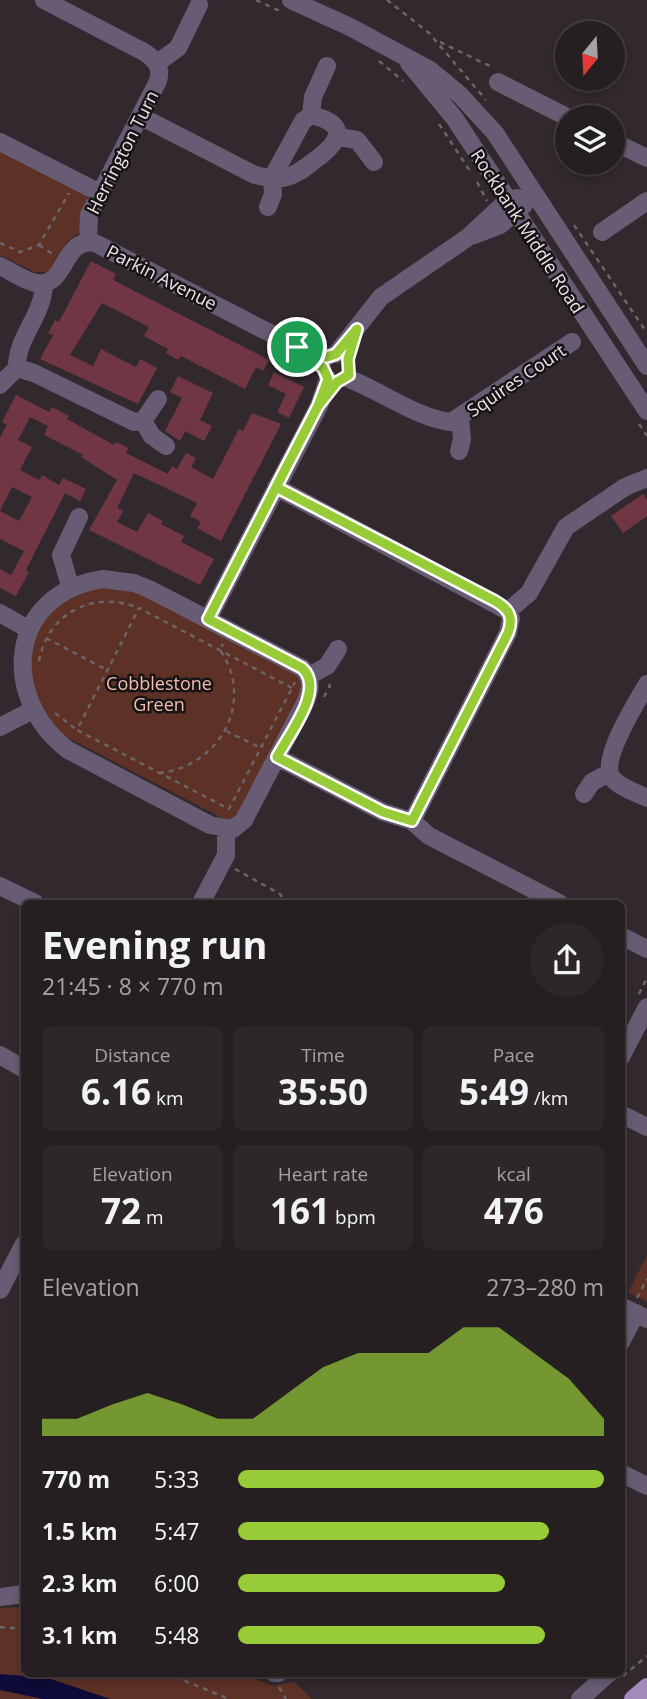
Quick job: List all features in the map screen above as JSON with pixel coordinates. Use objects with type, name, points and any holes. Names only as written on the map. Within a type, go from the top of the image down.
[{"type":"main road","points":[[633,1699],[647,1687]]},
{"type":"street","points":[[44,0],[144,52],[157,63],[178,48],[200,5]]},
{"type":"street","name":"Rockbank Middle Road","points":[[291,8],[402,55],[430,70],[460,95],[495,133],[647,366]]},
{"type":"street","name":"Rockbank Middle Road","points":[[402,55],[455,119],[647,411]]},
{"type":"street","name":"Herrington Turn","points":[[88,242],[89,215],[158,81],[157,63]]},
{"type":"street","points":[[268,207],[273,194],[272,178],[303,121],[311,115],[313,97],[327,65]]},
{"type":"street","points":[[501,77],[521,101],[555,113]]},
{"type":"street","points":[[311,115],[335,127],[339,137]]},
{"type":"street","points":[[140,116],[255,175],[272,178],[297,174],[333,146],[339,137]]},
{"type":"street","points":[[339,137],[357,140],[374,162]]},
{"type":"street","points":[[0,142],[100,193]]},
{"type":"street","points":[[625,147],[647,158]]},
{"type":"street","points":[[208,619],[357,329],[381,297],[467,238],[492,212],[512,206],[534,193]]},
{"type":"street","points":[[601,232],[647,201]]},
{"type":"street","points":[[467,238],[500,225],[512,206]]},
{"type":"street","name":"Parkin Avenue","points":[[44,283],[59,273],[75,247],[88,242],[106,248],[337,368]]},
{"type":"street","points":[[0,266],[31,282],[44,283],[40,308],[19,349],[17,369],[0,385]]},
{"type":"street","name":"Squires Court","points":[[337,368],[440,421],[460,418],[572,342]]},
{"type":"street","points":[[17,369],[34,373],[124,420],[143,421]]},
{"type":"street","points":[[143,421],[158,398]]},
{"type":"street","name":"Squires Court","points":[[459,451],[462,439],[460,418]]},
{"type":"street","points":[[143,421],[152,436],[166,446]]},
{"type":"street","points":[[508,611],[529,593],[566,527],[644,479]]},
{"type":"street","points":[[276,487],[508,611],[511,618],[508,633],[412,821]]},
{"type":"street","points":[[70,586],[61,555],[79,517]]},
{"type":"street","points":[[103,579],[134,583],[302,668],[309,676],[309,695],[244,820],[210,825],[49,739],[27,713],[17,676],[20,645],[26,628],[47,602],[70,586],[103,579]]},
{"type":"street","points":[[0,613],[26,628]]},
{"type":"street","points":[[309,676],[327,666],[338,649]]},
{"type":"street","points":[[647,684],[611,754],[610,773],[621,785],[647,798]]},
{"type":"street","points":[[0,727],[27,713]]},
{"type":"street","points":[[277,757],[383,812],[412,821],[429,836],[536,898]]},
{"type":"street","points":[[584,794],[592,782],[610,773]]},
{"type":"street","points":[[203,900],[226,855],[221,822]]},
{"type":"street","points":[[0,886],[29,900]]},
{"type":"street","points":[[625,938],[647,949]]},
{"type":"street","points":[[625,1048],[647,1007]]},
{"type":"street","points":[[0,1055],[21,1067]]},
{"type":"street","points":[[625,1116],[647,1127]]},
{"type":"street","points":[[0,1290],[21,1250]]},
{"type":"street","points":[[625,1331],[633,1308]]},
{"type":"street","points":[[625,1475],[647,1486]]},
{"type":"street","points":[[0,1597],[21,1594]]},
{"type":"street","points":[[580,1699],[605,1677]]},
{"type":"path","points":[[256,0],[291,8]]},
{"type":"path","points":[[437,41],[501,77]]},
{"type":"path","points":[[369,55],[410,87]]},
{"type":"path","points":[[435,119],[487,198],[487,205],[492,212]]},
{"type":"path","points":[[0,243],[20,252],[39,245],[75,181]]},
{"type":"path","points":[[39,665],[46,638],[61,619],[91,602],[112,601],[139,608],[292,688],[229,809],[77,730],[50,707]]},
{"type":"path","points":[[77,730],[139,608]]},
{"type":"path","points":[[46,638],[107,670]]},
{"type":"path","points":[[159,773],[194,763],[214,748],[226,731],[234,695],[231,671],[220,650]]},
{"type":"path","points":[[226,731],[261,748]]},
{"type":"path","points":[[220,804],[221,822]]},
{"type":"path","points":[[633,1308],[647,1279]]},
{"type":"path","points":[[0,1627],[21,1629]]},
{"type":"path","points":[[176,1677],[229,1699]]},
{"type":"green space","points":[[0,146],[88,194],[80,232],[68,241],[49,272],[35,272],[0,255]]},
{"type":"green space","name":"Cobblestone Green","points":[[117,586],[144,594],[298,674],[304,688],[236,819],[227,820],[216,815],[57,732],[35,707],[26,647],[43,615],[89,587]]},
{"type":"green space","points":[[647,1256],[647,1302],[628,1292]]},
{"type":"green space","points":[[21,1607],[21,1677],[250,1677],[273,1686],[294,1682],[312,1699],[0,1699],[0,1608]]},
{"type":"shaded area","points":[[0,1674],[48,1678],[110,1699],[43,1699],[0,1690]]},
{"type":"building","points":[[91,261],[116,274],[113,280],[269,360],[263,371],[256,367],[245,389],[181,356],[178,360],[166,353],[168,349],[144,336],[149,327],[102,303],[70,355],[93,366],[101,349],[136,367],[140,359],[157,368],[138,404],[40,359],[53,335],[48,333],[55,320],[59,322]]},
{"type":"building","points":[[274,372],[304,387],[289,418],[277,412],[286,394],[268,385]]},
{"type":"building","points":[[178,376],[213,393],[200,420],[212,426],[204,441],[185,431],[180,441],[165,431],[182,398],[170,392]]},
{"type":"building","points":[[16,395],[49,412],[52,407],[69,416],[67,419],[114,445],[116,442],[128,448],[126,453],[168,474],[172,466],[177,469],[186,453],[196,458],[191,467],[213,479],[239,429],[243,431],[252,413],[281,424],[221,541],[197,528],[201,522],[190,516],[197,503],[134,473],[117,508],[123,511],[117,522],[137,532],[148,513],[163,521],[161,524],[184,536],[181,542],[214,559],[200,585],[89,530],[117,480],[81,457],[83,455],[44,435],[48,426],[30,417],[18,440],[32,447],[20,470],[39,480],[42,475],[59,485],[63,478],[86,489],[80,501],[65,493],[26,570],[29,572],[16,596],[0,588],[0,569],[11,575],[24,551],[0,539],[0,511],[0,437],[7,425],[2,422]],"holes":[[[12,487],[32,497],[19,521],[0,511]]]},
{"type":"building","points":[[643,494],[647,500],[647,516],[623,533],[611,516]]},
{"type":"route","points":[[297,347],[323,368],[328,379],[318,406],[276,487],[208,619],[302,668],[309,676],[309,695],[277,757],[383,812],[412,821],[508,633],[511,618],[504,606],[276,487],[318,406],[337,382],[349,375],[351,363],[348,359],[357,329],[336,354],[327,357],[297,347]]}]
